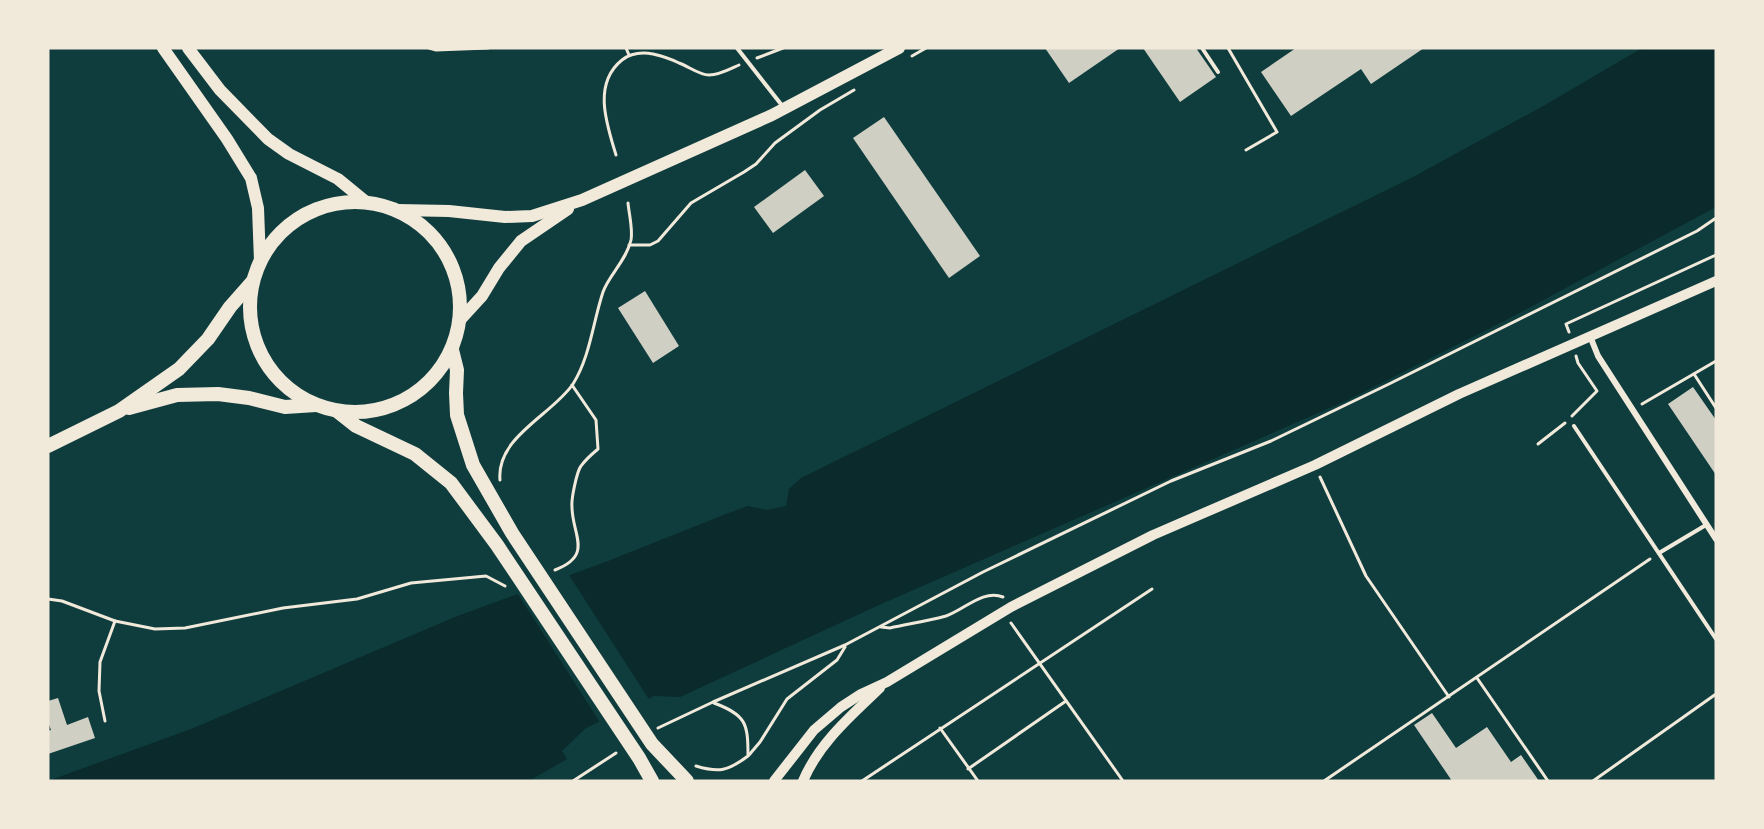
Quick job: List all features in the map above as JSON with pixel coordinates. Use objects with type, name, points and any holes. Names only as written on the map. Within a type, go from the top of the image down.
[{"type":"main road","points":[[163,48],[250,178],[258,208],[260,261]]},
{"type":"main road","points":[[188,48],[220,90],[268,139],[289,154],[338,179],[366,202]]},
{"type":"main road","points":[[398,210],[415,219],[430,232],[452,263],[459,291],[460,320],[452,350],[432,379],[405,400],[383,408],[360,412],[336,411],[316,405],[284,385],[261,355],[250,319],[252,282],[260,261],[271,243],[285,227],[303,214],[344,201],[366,202],[398,210],[449,211],[505,218],[532,216],[582,200],[784,108],[900,48]]},
{"type":"main road","points":[[460,320],[482,296],[499,268],[521,241],[582,200]]},
{"type":"main road","points":[[48,446],[119,411],[180,369],[194,355],[252,282]]},
{"type":"main road","points":[[452,350],[457,370],[457,415],[473,465],[512,534],[652,744],[687,781]]},
{"type":"main road","points":[[119,411],[177,395],[218,394],[249,398],[285,408],[316,405]]},
{"type":"main road","points":[[336,411],[356,426],[415,454],[451,483],[497,545],[652,781]]},
{"type":"street","points":[[774,781],[814,730],[861,694],[887,682],[1007,609],[1153,536],[1315,465],[1459,394],[1716,281]]},
{"type":"street","points":[[1589,336],[1598,356],[1716,539]]},
{"type":"street","points":[[802,781],[817,755],[836,730],[887,682]]},
{"type":"lane","points":[[737,48],[784,108]]},
{"type":"lane","points":[[1202,48],[1218,72]]},
{"type":"lane","points":[[1574,426],[1716,639]]},
{"type":"lane","points":[[1659,553],[1706,525]]},
{"type":"path","points":[[429,48],[436,50],[488,48]]},
{"type":"path","points":[[626,48],[629,55]]},
{"type":"path","points":[[616,155],[605,121],[605,86],[612,71],[629,55],[642,52],[653,54],[678,62],[705,75],[725,72],[783,48]]},
{"type":"path","points":[[910,57],[926,48]]},
{"type":"path","points":[[1228,48],[1277,132],[1246,150]]},
{"type":"path","points":[[629,245],[650,245],[658,241],[692,204],[756,164],[775,143],[820,110],[861,86]]},
{"type":"path","points":[[499,469],[508,450],[528,426],[546,412],[572,385],[585,358],[604,289],[620,266],[629,245],[631,238],[628,203]]},
{"type":"path","points":[[664,725],[845,645],[983,572],[1172,482],[1271,441],[1686,236],[1716,218]]},
{"type":"path","points":[[1538,444],[1598,392],[1578,363],[1566,324],[1716,255]]},
{"type":"path","points":[[1633,410],[1716,362]]},
{"type":"path","points":[[1694,374],[1716,408]]},
{"type":"path","points":[[566,566],[575,558],[580,543],[571,506],[579,468],[598,449],[596,420],[572,385]]},
{"type":"path","points":[[1315,465],[1366,576],[1449,697]]},
{"type":"path","points":[[1324,781],[1659,553]]},
{"type":"path","points":[[48,599],[62,601],[115,621],[155,629],[185,628],[283,608],[357,599],[411,583],[486,576],[509,588]]},
{"type":"path","points":[[861,781],[1152,589]]},
{"type":"path","points":[[879,627],[890,628],[948,615],[995,594],[1005,598],[1007,609],[1039,663],[1122,781]]},
{"type":"path","points":[[105,722],[99,691],[100,662],[115,621]]},
{"type":"path","points":[[687,761],[697,767],[720,771],[737,765],[760,742],[787,699],[837,660],[845,645]]},
{"type":"path","points":[[1477,678],[1548,781]]},
{"type":"path","points":[[1593,781],[1599,779],[1716,694]]},
{"type":"path","points":[[968,770],[1066,701]]},
{"type":"path","points":[[713,702],[732,710],[743,722],[748,733],[748,756]]},
{"type":"path","points":[[940,728],[978,781]]},
{"type":"path","points":[[573,781],[622,749]]},
{"type":"water","points":[[1642,48],[1716,48],[1716,207],[1510,318],[1348,400],[879,605],[680,697],[654,696],[586,728],[562,751],[567,759],[529,781],[48,781],[191,729],[455,617],[608,561],[726,514],[748,506],[767,510],[786,506],[789,489],[801,478],[1413,177],[1545,105]]},
{"type":"pier","points":[[567,572],[650,701],[601,724],[516,591]]},
{"type":"building","points":[[1045,48],[1120,48],[1069,83]]},
{"type":"building","points":[[1143,48],[1196,48],[1216,77],[1180,102]]},
{"type":"building","points":[[1296,48],[1424,48],[1371,84],[1361,69],[1291,116],[1261,72]]},
{"type":"building","points":[[884,117],[980,256],[949,278],[853,138]]},
{"type":"building","points":[[805,170],[824,196],[773,233],[754,207]]},
{"type":"building","points":[[645,291],[679,346],[653,363],[618,308]]},
{"type":"building","points":[[1693,387],[1716,420],[1716,475],[1668,404]]},
{"type":"building","points":[[58,698],[67,725],[88,717],[95,738],[48,754],[48,731],[51,730],[48,722],[48,701]]},
{"type":"building","points":[[1432,713],[1456,748],[1487,727],[1511,762],[1521,755],[1539,781],[1452,781],[1414,725]]}]
